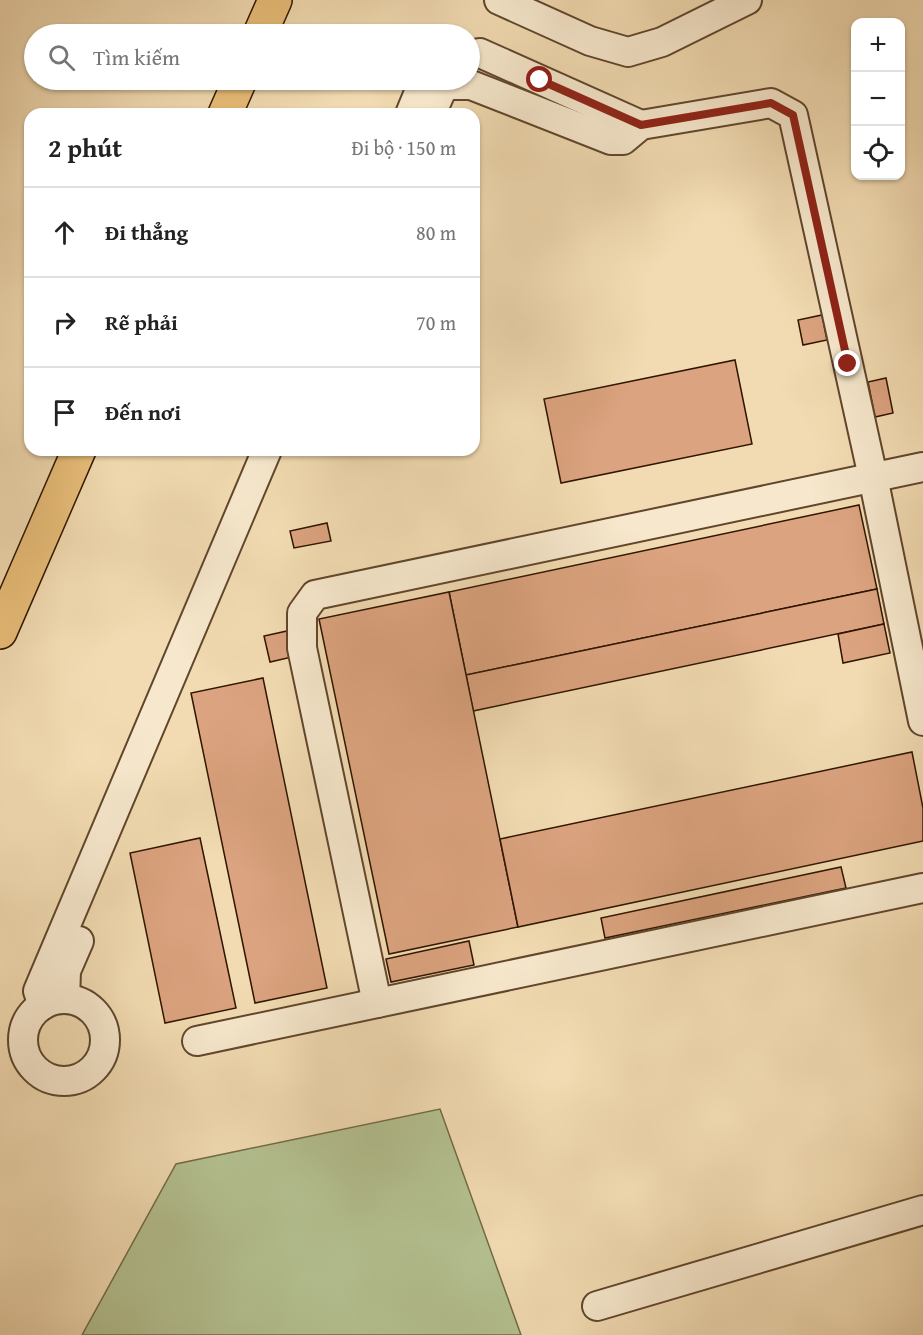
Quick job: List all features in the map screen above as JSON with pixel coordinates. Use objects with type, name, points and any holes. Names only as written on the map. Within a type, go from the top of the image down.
[{"type":"main road","points":[[264,24],[275,0]]},
{"type":"main road","points":[[228,108],[236,90]]},
{"type":"main road","points":[[0,632],[76,456]]},
{"type":"street","points":[[499,0],[590,41],[628,52],[662,42],[747,0]]},
{"type":"street","points":[[480,53],[641,125]]},
{"type":"street","points":[[480,89],[611,140],[623,140],[641,125],[771,103],[793,115],[873,477],[923,721]]},
{"type":"street","points":[[415,108],[430,90]]},
{"type":"street","points":[[432,108],[436,90]]},
{"type":"street","points":[[264,456],[38,991],[54,1002],[285,456]]},
{"type":"street","points":[[377,1003],[302,648],[302,613],[315,595],[923,467]]},
{"type":"street","points":[[197,1041],[923,888]]},
{"type":"street","points":[[597,1306],[923,1210]]},
{"type":"green space","points":[[440,1109],[521,1335],[82,1335],[176,1164]]},
{"type":"building","points":[[822,315],[827,340],[803,345],[798,320]]},
{"type":"building","points":[[735,360],[752,444],[561,483],[544,399]]},
{"type":"building","points":[[886,378],[893,413],[875,417],[868,382]]},
{"type":"building","points":[[859,505],[877,589],[466,675],[449,592]]},
{"type":"building","points":[[327,523],[331,541],[294,548],[290,531]]},
{"type":"building","points":[[877,589],[884,624],[473,711],[466,675]]},
{"type":"building","points":[[449,592],[518,927],[389,954],[319,619]]},
{"type":"building","points":[[884,624],[890,653],[843,663],[838,634]]},
{"type":"building","points":[[287,631],[292,657],[270,662],[264,636]]},
{"type":"building","points":[[263,678],[327,988],[255,1003],[191,693]]},
{"type":"building","points":[[912,752],[923,808],[923,841],[518,927],[500,839]]},
{"type":"building","points":[[200,838],[236,1008],[165,1023],[130,853]]},
{"type":"building","points":[[841,867],[846,888],[605,938],[601,918]]},
{"type":"building","points":[[469,941],[474,965],[391,982],[386,959]]},
{"type":"route","points":[[540,80],[641,125],[771,103],[793,115],[848,364]]}]
